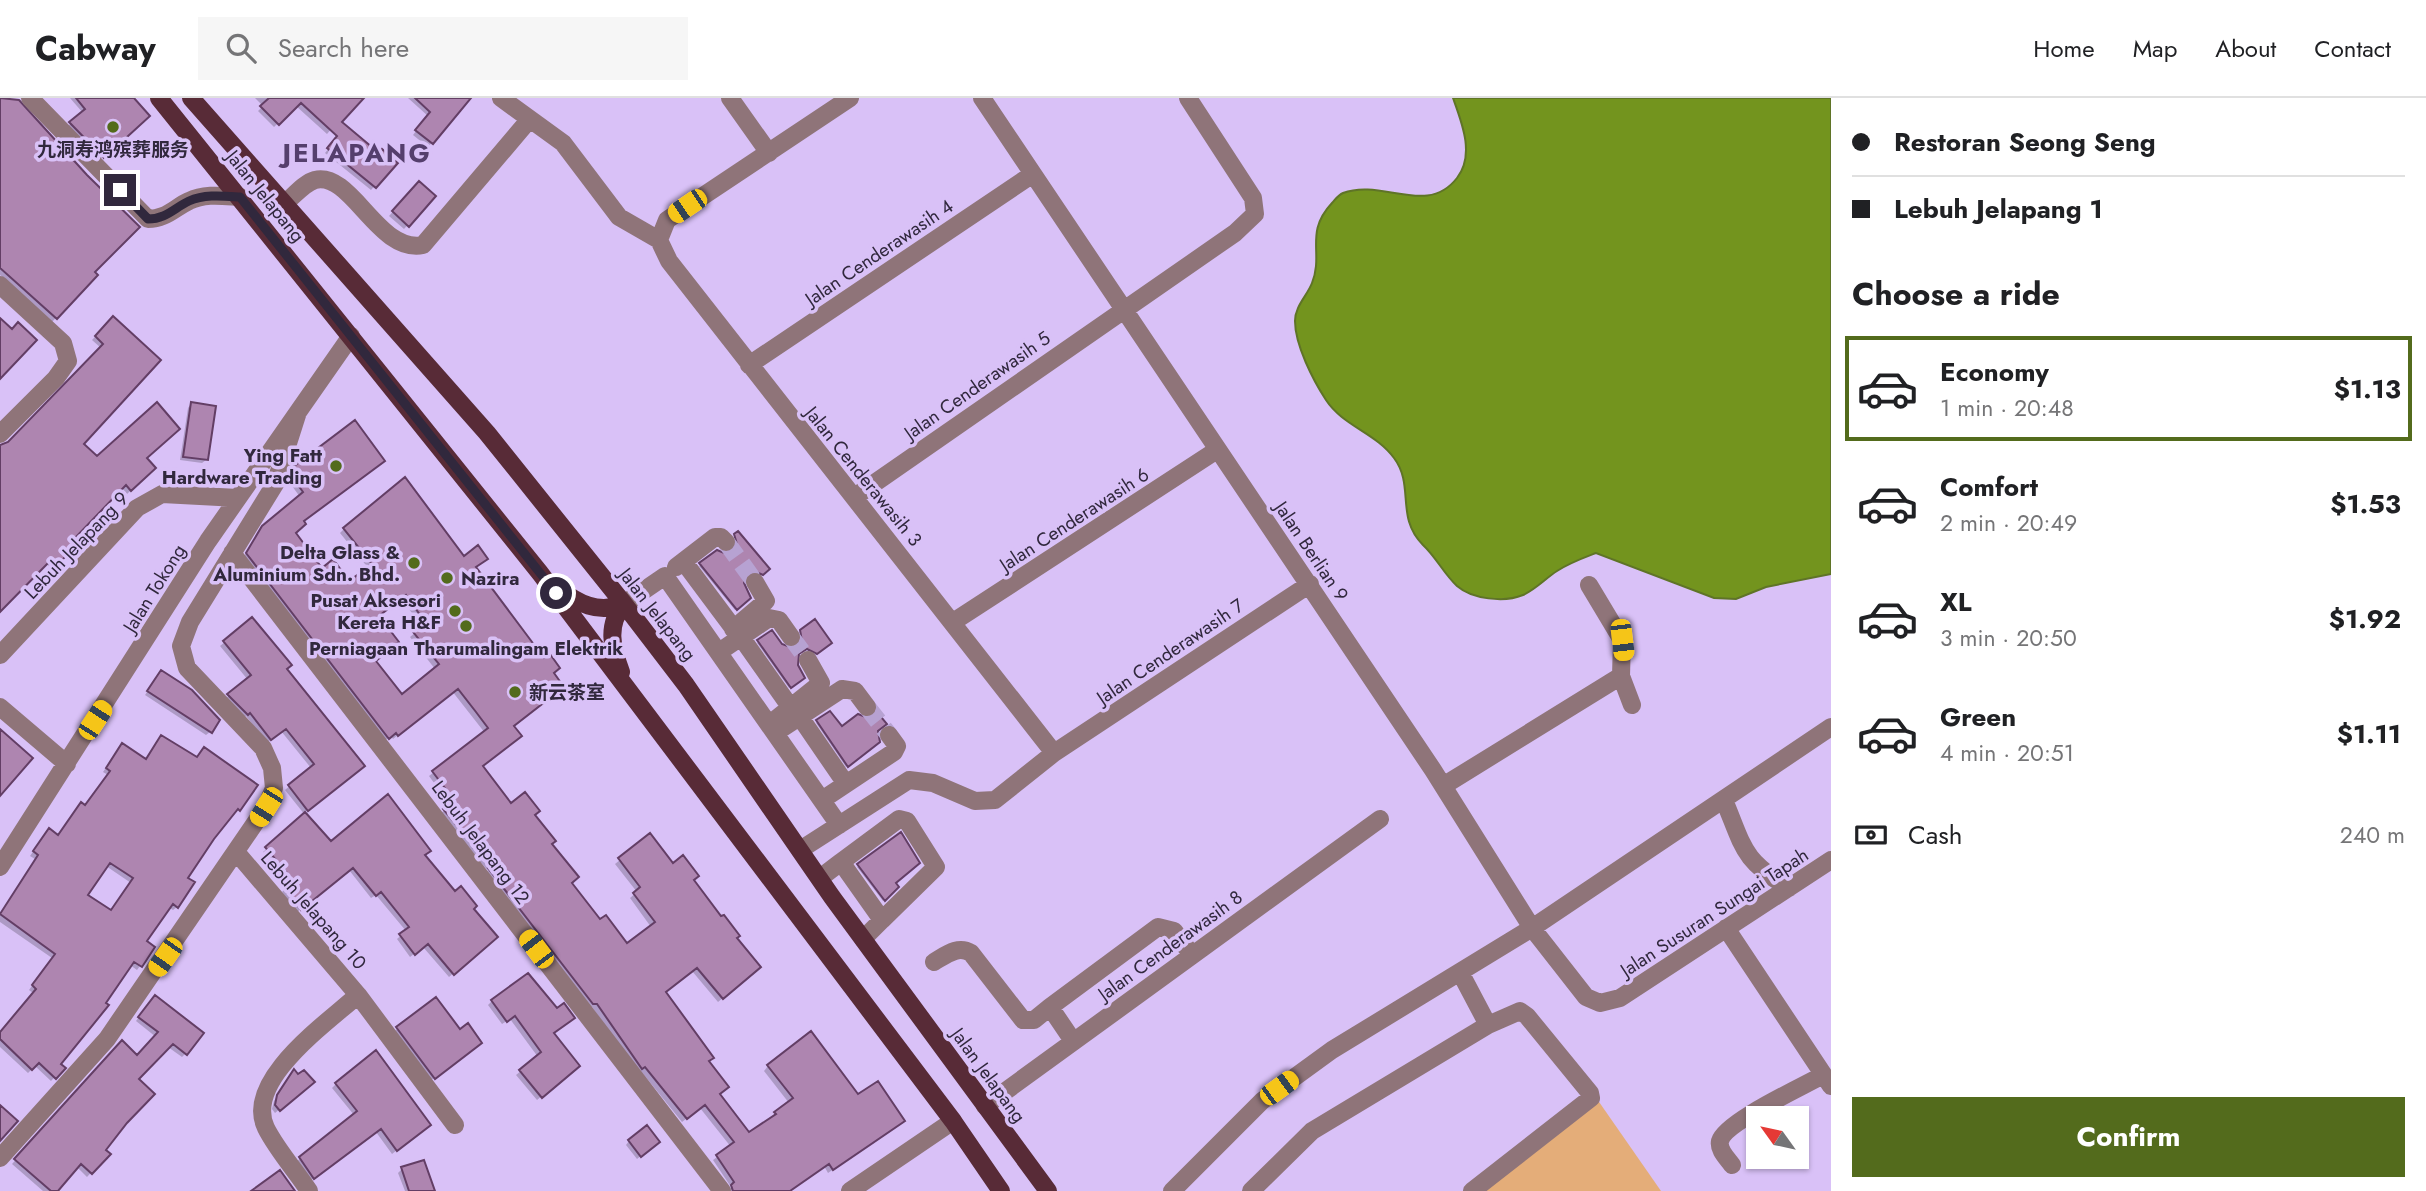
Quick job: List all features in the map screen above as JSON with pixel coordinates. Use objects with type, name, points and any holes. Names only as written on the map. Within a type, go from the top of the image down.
[{"type":"main road","name":"Jalan Jelapang","points":[[159,98],[540,573],[953,1121],[1001,1191]]},
{"type":"main road","name":"Jalan Jelapang","points":[[191,98],[486,433],[624,604],[686,685],[863,939],[1048,1191]]},
{"type":"main road","points":[[540,573],[570,597],[589,607],[606,609],[624,604]]},
{"type":"main road","points":[[624,604],[614,620],[612,635],[616,659],[631,695]]},
{"type":"street","points":[[30,98],[148,219],[160,219],[190,201],[210,195],[240,197]]},
{"type":"street","points":[[501,98],[563,143],[619,217],[659,240],[667,220],[850,98]]},
{"type":"street","points":[[730,98],[769,153]]},
{"type":"street","name":"Jalan Berlian 9","points":[[982,98],[1217,450],[1310,584],[1443,786],[1532,928],[1586,997],[1600,1003],[1620,999]]},
{"type":"street","name":"Jalan Cenderawasih 5","points":[[856,496],[1235,233],[1255,214],[1253,198],[1188,98]]},
{"type":"street","points":[[284,204],[313,181],[327,180],[340,188],[394,240],[410,248],[422,245],[529,120]]},
{"type":"street","name":"Jalan Cenderawasih 4","points":[[748,365],[1033,174]]},
{"type":"street","name":"Jalan Cenderawasih 3","points":[[659,240],[669,261],[748,365],[856,496],[1055,754]]},
{"type":"street","points":[[0,285],[63,343],[68,361],[56,378],[0,434]]},
{"type":"street","name":"Jalan Tokong","points":[[0,867],[238,498],[351,336]]},
{"type":"street","points":[[0,1157],[107,1039],[237,853],[266,807],[274,788],[272,768],[262,748],[187,668],[181,646],[190,622],[275,484],[299,412]]},
{"type":"street","name":"Jalan Cenderawasih 6","points":[[953,622],[1217,450]]},
{"type":"street","name":"Lebuh Jelapang 9","points":[[0,655],[137,508],[162,494],[238,498]]},
{"type":"street","points":[[624,604],[715,537],[721,537],[726,542]]},
{"type":"street","name":"Lebuh Jelapang 12","points":[[232,553],[722,1191]]},
{"type":"street","points":[[684,562],[846,784]]},
{"type":"street","points":[[665,576],[839,824]]},
{"type":"street","points":[[737,633],[766,601],[755,582]]},
{"type":"street","name":"Jalan Cenderawasih 7","points":[[800,849],[909,780],[933,783],[975,801],[995,800],[1055,754],[1310,584]]},
{"type":"street","points":[[1589,585],[1622,640],[1621,676],[1633,705]]},
{"type":"street","points":[[716,648],[737,633],[774,617],[791,637]]},
{"type":"street","points":[[796,712],[821,683],[808,660]]},
{"type":"street","points":[[1443,786],[1621,676]]},
{"type":"street","points":[[772,729],[796,712],[848,688],[855,691],[867,706]]},
{"type":"street","points":[[0,707],[66,764]]},
{"type":"street","points":[[1172,1191],[1262,1101],[1332,1050],[1532,928],[1831,727]]},
{"type":"street","points":[[822,800],[897,750],[889,735]]},
{"type":"street","points":[[862,774],[879,799]]},
{"type":"street","points":[[1724,800],[1744,851],[1759,870],[1789,888]]},
{"type":"street","points":[[820,878],[899,819],[907,821],[936,867],[863,939]]},
{"type":"street","name":"Jalan Cenderawasih 8","points":[[985,1105],[1380,819]]},
{"type":"street","name":"Lebuh Jelapang 10","points":[[237,853],[358,995],[455,1125]]},
{"type":"street","name":"Jalan Susuran Sungai Tapah","points":[[1620,999],[1831,860]]},
{"type":"street","points":[[841,862],[882,920]]},
{"type":"street","points":[[934,962],[957,949],[965,949],[1023,1020],[1034,1020],[1158,927],[1174,931],[1192,955]]},
{"type":"street","points":[[1726,928],[1827,1081],[1730,1128],[1723,1135],[1720,1149],[1732,1165]]},
{"type":"street","points":[[1460,972],[1488,1025]]},
{"type":"street","name":"Lebuh Jelapang 10","points":[[310,1191],[266,1128],[260,1106],[268,1083],[289,1058],[358,995]]},
{"type":"street","points":[[1050,1007],[1073,1041]]},
{"type":"street","points":[[1251,1191],[1312,1131],[1488,1025],[1513,1012],[1528,1016],[1590,1093],[1591,1098],[1472,1191]]},
{"type":"street","points":[[850,1191],[953,1121]]},
{"type":"shaded area","points":[[1453,98],[1831,98],[1831,574],[1766,587],[1736,599],[1714,598],[1596,553],[1562,568],[1523,595],[1498,599],[1479,597],[1457,586],[1423,545],[1410,524],[1403,479],[1394,458],[1378,442],[1341,417],[1326,400],[1301,351],[1295,321],[1315,272],[1319,224],[1338,196],[1358,190],[1432,195],[1445,189],[1457,178],[1462,169],[1466,149],[1463,128]]},
{"type":"shaded area","points":[[1597,1099],[1661,1191],[1484,1191]]},
{"type":"building","points":[[0,98],[19,100],[87,175],[140,227],[95,272],[98,275],[57,319],[0,268]]},
{"type":"building","name":"九洞寿鸿殡葬服务","points":[[76,98],[134,98],[150,116],[104,158],[69,122],[85,109]]},
{"type":"building","points":[[269,98],[364,98],[342,122],[379,153],[382,149],[398,163],[376,188],[327,148],[337,136],[301,103],[279,125],[260,106]]},
{"type":"building","points":[[415,98],[471,98],[433,144],[415,130],[430,112]]},
{"type":"building","points":[[419,181],[436,196],[409,227],[392,211]]},
{"type":"building","points":[[113,316],[161,360],[84,444],[97,456],[157,402],[180,429],[147,458],[156,468],[131,491],[126,485],[72,541],[76,546],[56,566],[51,560],[0,612],[0,445],[8,442],[103,344],[95,336]]},
{"type":"building","points":[[0,318],[12,329],[18,322],[37,340],[0,379]]},
{"type":"building","points":[[191,402],[216,406],[208,460],[183,457]]},
{"type":"building","points":[[355,420],[385,461],[304,521],[306,524],[296,533],[322,568],[333,559],[349,581],[372,564],[343,528],[405,477],[464,556],[478,545],[488,559],[476,567],[544,658],[550,654],[560,668],[554,673],[564,687],[514,726],[522,736],[483,766],[511,803],[525,792],[540,811],[535,815],[556,841],[552,844],[579,877],[572,883],[600,919],[606,915],[627,943],[655,922],[633,893],[640,887],[618,858],[650,833],[673,863],[683,855],[699,876],[694,880],[721,916],[724,915],[740,936],[737,938],[761,967],[723,999],[697,968],[666,992],[714,1058],[709,1061],[729,1087],[720,1094],[749,1132],[776,1114],[774,1112],[793,1098],[767,1065],[811,1031],[858,1094],[878,1081],[905,1121],[833,1170],[829,1164],[790,1191],[733,1191],[731,1185],[734,1182],[716,1155],[734,1142],[705,1105],[687,1119],[645,1067],[642,1069],[597,1004],[593,1004],[488,868],[491,866],[443,809],[454,800],[432,771],[488,728],[476,712],[458,689],[398,736],[396,733],[389,739],[246,553],[262,526],[303,492],[290,474],[293,467]],"holes":[[[406,595],[425,622],[413,632],[439,664],[402,694],[376,661],[399,642],[379,616]]]},
{"type":"building","points":[[738,531],[770,569],[763,575],[754,571],[746,576],[744,583],[751,598],[737,610],[699,563],[717,550],[724,553],[733,550],[737,544],[734,534]]},
{"type":"building","points":[[252,617],[292,665],[287,669],[365,766],[308,811],[288,785],[314,764],[286,729],[271,740],[250,713],[248,715],[227,694],[251,675],[223,641]]},
{"type":"building","points":[[815,619],[832,643],[817,654],[807,649],[799,654],[798,665],[805,678],[791,688],[757,640],[772,630],[782,644],[793,648],[802,641],[800,630]]},
{"type":"building","points":[[161,670],[192,690],[220,720],[212,733],[147,691]]},
{"type":"building","points":[[830,711],[842,726],[858,714],[868,718],[877,712],[887,724],[878,731],[880,742],[848,767],[816,720]]},
{"type":"building","points":[[0,729],[33,758],[0,796]]},
{"type":"building","points":[[161,735],[197,757],[204,747],[258,785],[240,811],[238,809],[214,839],[188,878],[195,882],[178,908],[173,904],[147,941],[155,947],[142,967],[134,962],[106,1003],[109,1005],[61,1064],[66,1068],[56,1079],[39,1063],[32,1070],[0,1039],[0,1032],[36,989],[32,985],[55,954],[0,914],[38,855],[33,851],[49,828],[58,835],[81,802],[85,805],[110,771],[106,768],[122,743],[146,759]],"holes":[[[110,863],[133,878],[111,910],[88,895]]]},
{"type":"building","points":[[388,794],[431,851],[425,855],[455,891],[461,886],[477,906],[474,909],[498,937],[454,975],[428,944],[415,955],[399,934],[409,927],[381,892],[376,896],[353,868],[301,910],[284,887],[293,880],[265,847],[305,812],[331,841]]},
{"type":"building","points":[[901,832],[920,863],[896,883],[899,887],[885,901],[857,864]]},
{"type":"building","points":[[528,973],[557,1008],[564,1003],[575,1018],[554,1033],[580,1066],[542,1098],[519,1070],[541,1052],[515,1016],[507,1022],[491,1000]]},
{"type":"building","points":[[155,995],[204,1033],[187,1055],[173,1044],[139,1079],[155,1094],[127,1123],[106,1150],[111,1154],[92,1174],[81,1164],[58,1191],[51,1191],[14,1159],[122,1040],[137,1055],[158,1032],[138,1017]]},
{"type":"building","points":[[436,997],[460,1029],[468,1023],[482,1043],[435,1079],[396,1027]]},
{"type":"building","points":[[376,1050],[431,1125],[397,1151],[381,1129],[314,1179],[299,1157],[357,1111],[335,1083]]},
{"type":"building","points":[[294,1069],[298,1074],[304,1070],[315,1082],[280,1111],[275,1105],[277,1095]]},
{"type":"building","points":[[0,1105],[18,1121],[0,1141]]},
{"type":"building","points":[[647,1125],[660,1142],[641,1157],[628,1140]]},
{"type":"building","points":[[424,1160],[435,1191],[409,1191],[401,1167]]},
{"type":"building","points":[[280,1170],[295,1191],[251,1191]]},
{"type":"tunnel","points":[[726,542],[755,582]]},
{"type":"tunnel","points":[[791,637],[808,660]]},
{"type":"tunnel","points":[[867,707],[889,735]]},
{"type":"place","name":"九洞寿鸿殡葬服务","points":[[113,127]]},
{"type":"place","name":"Ying Fatt Hardware Trading","points":[[336,466]]},
{"type":"place","name":"Delta Glass & Aluminium Sdn. Bhd.","points":[[414,563]]},
{"type":"place","name":"Nazira","points":[[447,578]]},
{"type":"place","name":"Pusat Aksesori Kereta H&F","points":[[455,611]]},
{"type":"place","name":"Perniagaan Tharumalingam Elektrik","points":[[466,626]]},
{"type":"place","name":"新云茶室","points":[[515,692]]},
{"type":"district","name":"JELAPANG","points":[[357,153]]},
{"type":"route","points":[[120,190],[148,219],[160,219],[190,201],[210,195],[240,197],[556,593]]}]
